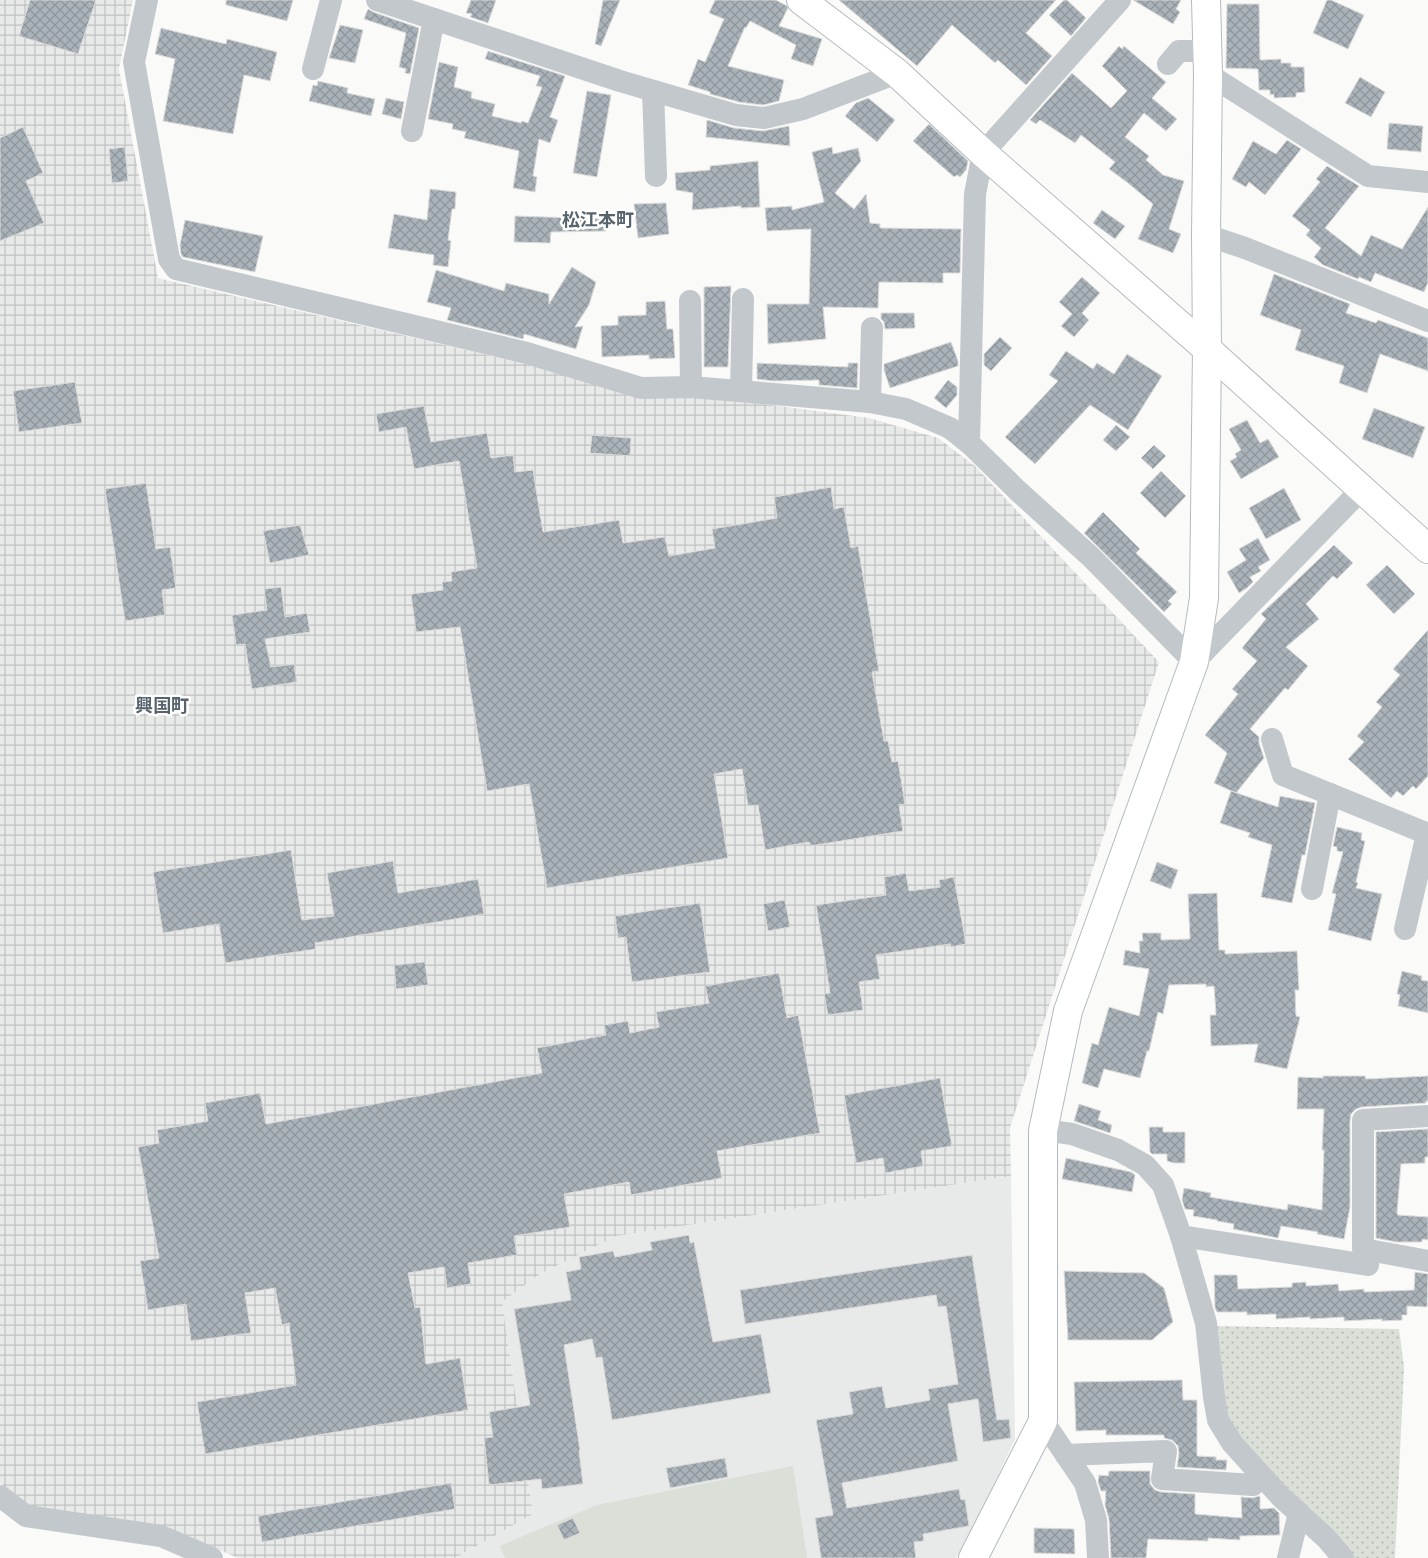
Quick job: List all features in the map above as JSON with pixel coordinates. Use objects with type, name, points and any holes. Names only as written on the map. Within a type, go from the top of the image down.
[{"type":"street","points":[[147,0],[134,62],[169,259],[176,269],[527,353],[641,388],[691,387],[870,402],[906,409],[950,428],[969,443],[1091,558],[1194,662]]},
{"type":"street","points":[[313,69],[331,0]]},
{"type":"street","points":[[377,0],[404,4],[434,19],[620,81],[736,115],[764,118],[803,109],[897,73]]},
{"type":"street","points":[[800,0],[897,73],[983,153],[1208,349],[1428,549]]},
{"type":"street","points":[[969,443],[975,194],[983,153],[1120,0]]},
{"type":"street","points":[[973,1558],[1043,1421],[1044,1130],[1068,1011],[1194,662],[1204,598],[1208,349],[1206,0]]},
{"type":"street","points":[[412,131],[434,19]]},
{"type":"street","points":[[1168,64],[1179,51],[1207,62],[1368,176],[1428,182]]},
{"type":"street","points":[[653,91],[656,176]]},
{"type":"street","points":[[1206,234],[1428,321]]},
{"type":"street","points":[[741,391],[743,299]]},
{"type":"street","points":[[690,301],[691,387]]},
{"type":"street","points":[[870,402],[872,328]]},
{"type":"street","points":[[1194,662],[1362,489]]},
{"type":"street","points":[[1272,739],[1283,775],[1428,834],[1406,929]]},
{"type":"street","points":[[1312,889],[1330,794]]},
{"type":"street","points":[[1428,1116],[1363,1120],[1363,1250],[1428,1261]]},
{"type":"street","points":[[1044,1130],[1072,1134],[1118,1150],[1144,1165],[1163,1185],[1181,1236],[1206,1323],[1218,1420],[1232,1442],[1260,1474],[1281,1497],[1326,1538],[1343,1558]]},
{"type":"street","points":[[1181,1236],[1368,1265]]},
{"type":"street","points":[[1043,1421],[1085,1483],[1096,1520],[1098,1558]]},
{"type":"street","points":[[1066,1455],[1166,1451],[1162,1479],[1254,1485],[1260,1474]]},
{"type":"street","points":[[0,1496],[26,1516],[161,1536],[212,1558]]},
{"type":"street","points":[[1288,1558],[1299,1513]]},
{"type":"shaded area","points":[[0,0],[133,0],[119,69],[158,278],[535,366],[696,395],[869,418],[938,438],[975,466],[1159,662],[1010,1128],[1011,1176],[616,1236],[540,1274],[502,1302],[533,1514],[455,1558],[238,1558],[165,1527],[31,1507],[0,1483]]},
{"type":"shaded area","points":[[1011,1176],[1015,1439],[973,1529],[956,1558],[455,1558],[533,1514],[502,1302],[540,1274],[615,1236]]},
{"type":"shaded area","points":[[1214,1326],[1399,1329],[1404,1367],[1395,1558],[1343,1558],[1228,1436]]},
{"type":"shaded area","points":[[793,1466],[807,1558],[505,1558],[500,1546],[597,1505]]},
{"type":"building","points":[[30,0],[96,0],[78,54],[19,36]]},
{"type":"building","points":[[226,0],[293,0],[287,21],[226,5]]},
{"type":"building","points":[[471,0],[496,0],[488,23],[470,17],[472,14],[466,13]]},
{"type":"building","points":[[603,0],[620,0],[601,46],[595,44]]},
{"type":"building","points":[[715,0],[776,0],[788,8],[779,26],[822,39],[813,66],[791,59],[796,45],[750,21],[745,27],[728,66],[784,80],[779,101],[763,105],[739,102],[710,94],[710,92],[688,85],[698,59],[705,62],[724,19],[709,13]]},
{"type":"building","points":[[839,0],[1056,0],[1026,33],[1052,56],[1026,85],[998,60],[995,63],[952,25],[917,66]]},
{"type":"building","points":[[1064,0],[1067,0],[1086,18],[1071,36],[1049,15]]},
{"type":"building","points":[[1133,0],[1181,0],[1176,9],[1180,12],[1173,24]]},
{"type":"building","points":[[1327,0],[1331,0],[1364,15],[1348,49],[1313,33]]},
{"type":"building","points":[[1227,4],[1259,4],[1260,60],[1281,59],[1281,63],[1291,63],[1291,67],[1304,67],[1305,92],[1296,93],[1296,97],[1274,98],[1274,94],[1270,95],[1270,90],[1259,90],[1258,69],[1226,68]]},
{"type":"building","points":[[368,9],[419,28],[410,74],[405,73],[406,69],[399,67],[406,33],[364,19]]},
{"type":"building","points":[[340,25],[363,30],[355,63],[329,58]]},
{"type":"building","points":[[161,28],[226,44],[227,39],[277,52],[270,81],[244,75],[233,134],[163,121],[175,59],[155,54]]},
{"type":"building","points":[[1119,46],[1122,49],[1124,46],[1166,82],[1152,98],[1177,119],[1166,131],[1144,113],[1125,137],[1149,156],[1146,160],[1163,175],[1184,181],[1169,229],[1181,234],[1173,253],[1138,239],[1153,204],[1109,169],[1115,162],[1081,135],[1075,143],[1040,120],[1036,124],[1030,120],[1072,73],[1111,108],[1127,91],[1102,66]]},
{"type":"building","points":[[488,51],[565,76],[550,117],[558,120],[550,143],[539,139],[533,176],[537,177],[535,192],[513,188],[519,151],[464,138],[466,132],[452,129],[453,124],[428,119],[439,62],[458,67],[454,87],[472,92],[471,98],[495,104],[492,116],[528,123],[542,87],[536,86],[540,76],[485,59]]},
{"type":"building","points":[[1360,77],[1385,92],[1371,117],[1345,103]]},
{"type":"building","points":[[318,81],[348,88],[347,93],[375,99],[371,116],[309,101],[313,85],[317,86]]},
{"type":"building","points":[[587,91],[611,95],[597,177],[573,173]]},
{"type":"building","points":[[386,98],[404,102],[401,119],[382,114]]},
{"type":"building","points":[[868,98],[895,120],[877,142],[845,116],[856,103]]},
{"type":"building","points":[[707,120],[734,128],[763,131],[789,126],[790,146],[706,137]]},
{"type":"building","points":[[1389,123],[1423,126],[1421,152],[1387,149]]},
{"type":"building","points":[[929,124],[968,161],[966,170],[960,177],[957,175],[954,177],[913,141]]},
{"type":"building","points":[[23,127],[43,173],[26,181],[44,223],[0,241],[0,138]]},
{"type":"building","points":[[1287,140],[1301,149],[1265,195],[1249,182],[1246,187],[1232,179],[1253,141],[1276,154]]},
{"type":"building","points":[[125,147],[128,181],[112,183],[109,149]]},
{"type":"building","points":[[832,147],[833,154],[858,148],[861,161],[835,193],[854,209],[866,194],[870,223],[880,224],[880,228],[961,229],[960,273],[943,273],[943,283],[879,282],[878,308],[823,307],[826,339],[768,344],[767,304],[809,304],[811,229],[767,231],[765,208],[792,206],[792,210],[824,202],[812,152]]},
{"type":"building","points":[[758,161],[760,207],[741,208],[741,206],[692,210],[693,193],[676,190],[675,173],[710,170],[710,166]]},
{"type":"building","points":[[1327,166],[1359,186],[1325,228],[1361,256],[1371,235],[1402,249],[1428,207],[1428,282],[1424,292],[1375,273],[1371,282],[1359,277],[1358,279],[1323,265],[1314,257],[1321,248],[1306,235],[1310,230],[1292,216],[1320,182],[1316,179]]},
{"type":"building","points":[[430,189],[456,192],[455,209],[452,209],[448,240],[451,241],[448,267],[433,265],[434,255],[388,248],[394,214],[427,220]]},
{"type":"building","points":[[666,203],[669,234],[638,238],[634,204]]},
{"type":"building","points":[[1102,210],[1125,226],[1115,239],[1093,223]]},
{"type":"building","points":[[515,216],[606,219],[606,231],[551,232],[550,243],[514,242]]},
{"type":"building","points":[[185,220],[263,236],[255,272],[183,257],[180,245]]},
{"type":"building","points":[[572,267],[596,282],[589,305],[575,327],[583,326],[576,349],[524,334],[523,339],[447,320],[451,308],[427,302],[436,270],[504,291],[506,283],[549,294],[549,304]]},
{"type":"building","points":[[1274,274],[1350,304],[1346,313],[1376,323],[1378,320],[1428,338],[1428,371],[1380,354],[1367,393],[1339,383],[1344,366],[1295,350],[1301,330],[1260,315]]},
{"type":"building","points":[[1082,277],[1100,293],[1082,313],[1089,320],[1074,337],[1061,326],[1072,314],[1059,302]]},
{"type":"building","points":[[731,286],[728,367],[704,367],[704,287]]},
{"type":"building","points":[[665,301],[667,329],[673,329],[675,358],[649,359],[649,355],[602,357],[601,326],[618,325],[618,316],[646,315],[646,302]]},
{"type":"building","points":[[881,313],[914,313],[915,328],[885,329]]},
{"type":"building","points":[[1000,337],[1012,348],[991,371],[984,365],[984,354]]},
{"type":"building","points":[[951,342],[958,366],[890,388],[884,364]]},
{"type":"building","points":[[1066,351],[1093,369],[1097,363],[1114,374],[1127,354],[1162,376],[1128,430],[1090,405],[1035,464],[1005,437],[1058,381],[1049,375]]},
{"type":"building","points":[[757,363],[848,367],[848,363],[858,363],[857,388],[819,385],[819,380],[773,381],[757,379]]},
{"type":"building","points":[[948,380],[957,387],[957,395],[946,408],[934,398]]},
{"type":"building","points":[[75,382],[82,423],[19,432],[13,391]]},
{"type":"building","points":[[424,406],[431,442],[487,433],[491,458],[513,455],[515,472],[533,470],[543,532],[619,520],[623,543],[665,537],[669,556],[715,548],[712,529],[777,518],[774,497],[831,487],[834,509],[844,507],[851,548],[858,546],[879,671],[872,672],[884,741],[888,741],[892,762],[898,761],[905,804],[899,805],[903,831],[810,846],[809,842],[765,850],[758,805],[748,806],[742,769],[714,774],[728,858],[547,888],[529,784],[487,791],[460,627],[416,632],[411,594],[443,590],[442,582],[452,581],[451,572],[477,568],[459,461],[414,469],[406,427],[379,432],[376,414]]},
{"type":"building","points":[[1374,408],[1425,427],[1413,458],[1362,439]]},
{"type":"building","points":[[1247,420],[1260,443],[1268,439],[1279,457],[1241,479],[1230,461],[1237,457],[1235,454],[1241,450],[1229,429]]},
{"type":"building","points":[[1116,425],[1130,437],[1116,451],[1103,440]]},
{"type":"building","points":[[592,435],[631,438],[630,456],[590,453]]},
{"type":"building","points":[[1154,445],[1166,456],[1153,469],[1141,458]]},
{"type":"building","points":[[1161,471],[1186,496],[1165,518],[1140,493]]},
{"type":"building","points":[[146,483],[156,549],[170,547],[176,588],[162,590],[165,615],[125,621],[105,489]]},
{"type":"building","points":[[1284,488],[1301,520],[1266,539],[1249,508]]},
{"type":"building","points":[[1103,512],[1140,549],[1136,553],[1177,592],[1168,601],[1172,604],[1164,612],[1084,533]]},
{"type":"building","points":[[300,525],[309,555],[270,563],[263,531]]},
{"type":"building","points":[[1258,538],[1270,560],[1258,567],[1261,571],[1250,577],[1253,582],[1239,593],[1227,572],[1246,560],[1239,549]]},
{"type":"building","points":[[1334,545],[1353,563],[1337,579],[1333,576],[1306,604],[1319,619],[1286,647],[1308,666],[1288,690],[1285,688],[1250,729],[1259,737],[1264,758],[1236,793],[1214,783],[1227,753],[1205,735],[1238,694],[1232,689],[1257,661],[1242,648],[1266,619],[1261,614]]},
{"type":"building","points":[[1387,565],[1415,594],[1394,614],[1366,585]]},
{"type":"building","points":[[281,587],[285,617],[307,613],[310,632],[265,639],[271,667],[294,664],[297,682],[252,689],[245,644],[236,645],[232,615],[267,610],[264,589]]},
{"type":"building","points":[[1428,630],[1428,776],[1416,789],[1413,786],[1403,796],[1397,791],[1391,798],[1348,759],[1364,742],[1357,736],[1382,707],[1376,702],[1400,675],[1393,669]]},
{"type":"building","points":[[1231,791],[1278,807],[1280,796],[1315,803],[1305,855],[1302,855],[1292,903],[1261,897],[1272,845],[1248,837],[1250,833],[1220,823]]},
{"type":"building","points":[[1337,827],[1362,833],[1361,840],[1365,841],[1356,888],[1382,894],[1371,941],[1328,930],[1336,894],[1332,893],[1343,852],[1337,851],[1337,847],[1333,846]]},
{"type":"building","points":[[291,850],[302,920],[334,916],[327,873],[393,861],[398,893],[478,879],[484,914],[315,943],[316,949],[225,963],[219,924],[163,933],[153,872]]},
{"type":"building","points":[[1157,862],[1178,870],[1171,889],[1150,881]]},
{"type":"building","points":[[906,873],[909,891],[940,887],[939,880],[954,877],[966,944],[951,947],[950,944],[876,955],[880,979],[859,982],[863,1010],[828,1015],[824,994],[830,993],[816,905],[886,895],[884,877]]},
{"type":"building","points":[[1217,893],[1219,950],[1225,950],[1225,954],[1297,951],[1299,990],[1295,990],[1296,1016],[1300,1017],[1287,1069],[1254,1062],[1258,1044],[1211,1046],[1210,1015],[1216,1015],[1214,986],[1206,987],[1206,984],[1169,985],[1163,1014],[1158,1012],[1149,1051],[1147,1051],[1140,1078],[1104,1069],[1098,1088],[1082,1083],[1092,1043],[1098,1045],[1109,1007],[1139,1016],[1149,969],[1123,965],[1125,950],[1140,953],[1139,941],[1143,941],[1142,933],[1161,933],[1161,940],[1190,939],[1188,894]]},
{"type":"building","points":[[785,900],[790,927],[768,931],[763,904]]},
{"type":"building","points":[[700,903],[710,972],[632,982],[626,937],[618,938],[615,916]]},
{"type":"building","points":[[425,962],[428,985],[396,989],[394,965]]},
{"type":"building","points":[[1402,971],[1422,976],[1421,980],[1428,981],[1428,1013],[1398,1006],[1400,995],[1397,994]]},
{"type":"building","points":[[779,973],[787,1018],[798,1015],[820,1133],[717,1151],[722,1178],[631,1195],[629,1182],[564,1194],[570,1227],[514,1236],[517,1255],[468,1263],[471,1284],[447,1288],[444,1267],[408,1273],[415,1308],[420,1307],[426,1364],[460,1358],[468,1410],[205,1454],[197,1402],[296,1385],[289,1323],[282,1325],[275,1288],[245,1293],[251,1333],[191,1341],[186,1304],[148,1310],[140,1261],[159,1258],[138,1147],[159,1143],[157,1130],[208,1121],[205,1103],[260,1093],[266,1124],[542,1073],[537,1048],[606,1035],[604,1025],[628,1021],[630,1033],[659,1027],[656,1012],[709,1003],[705,986]]},
{"type":"building","points":[[1323,1076],[1365,1076],[1366,1079],[1428,1076],[1428,1101],[1426,1103],[1362,1107],[1356,1109],[1351,1114],[1350,1207],[1344,1239],[1317,1234],[1318,1232],[1281,1226],[1278,1238],[1233,1229],[1234,1224],[1193,1216],[1194,1210],[1185,1209],[1182,1200],[1184,1188],[1211,1193],[1210,1197],[1287,1210],[1288,1204],[1322,1210],[1324,1109],[1297,1109],[1298,1077],[1323,1078]]},
{"type":"building","points":[[940,1078],[952,1146],[921,1151],[923,1166],[885,1173],[883,1158],[856,1163],[844,1095]]},
{"type":"building","points":[[1079,1104],[1101,1111],[1098,1120],[1112,1125],[1110,1133],[1074,1121]]},
{"type":"building","points":[[1149,1127],[1163,1127],[1163,1132],[1185,1132],[1185,1163],[1167,1161],[1167,1154],[1152,1154],[1150,1152]]},
{"type":"building","points":[[1428,1129],[1428,1157],[1425,1157],[1425,1163],[1401,1164],[1397,1213],[1398,1215],[1428,1217],[1428,1240],[1422,1239],[1422,1242],[1396,1242],[1376,1238],[1376,1132]]},
{"type":"building","points":[[1066,1158],[1131,1172],[1135,1175],[1132,1192],[1062,1179]]},
{"type":"building","points":[[689,1235],[690,1243],[694,1242],[713,1342],[761,1334],[771,1393],[612,1420],[602,1357],[596,1358],[592,1339],[564,1345],[580,1450],[583,1484],[542,1489],[541,1479],[489,1485],[484,1438],[493,1437],[489,1412],[530,1405],[514,1309],[571,1300],[566,1272],[581,1269],[579,1257],[613,1251],[615,1257],[652,1250],[650,1242]]},
{"type":"building","points":[[972,1255],[997,1420],[1009,1419],[1011,1438],[983,1442],[978,1399],[948,1404],[958,1461],[842,1483],[847,1508],[959,1489],[961,1500],[965,1499],[969,1526],[923,1534],[924,1541],[914,1542],[916,1558],[821,1558],[815,1518],[833,1515],[816,1420],[853,1414],[849,1392],[882,1386],[886,1408],[930,1400],[928,1389],[958,1384],[946,1306],[938,1307],[936,1295],[745,1324],[740,1290]]},
{"type":"building","points":[[1064,1271],[1144,1273],[1164,1288],[1173,1322],[1152,1340],[1068,1340]]},
{"type":"building","points":[[1415,1272],[1428,1274],[1427,1307],[1407,1306],[1407,1315],[1402,1315],[1402,1320],[1344,1321],[1344,1317],[1276,1319],[1276,1314],[1247,1315],[1247,1312],[1217,1312],[1215,1308],[1214,1275],[1237,1275],[1238,1289],[1292,1287],[1292,1283],[1306,1282],[1306,1286],[1338,1284],[1339,1291],[1364,1289],[1364,1292],[1414,1290]]},
{"type":"building","points":[[1182,1380],[1183,1400],[1197,1400],[1197,1456],[1216,1457],[1216,1460],[1227,1460],[1226,1470],[1177,1467],[1178,1446],[1172,1440],[1164,1438],[1164,1435],[1106,1435],[1106,1430],[1076,1431],[1074,1382]]},
{"type":"building","points":[[725,1458],[728,1477],[670,1488],[666,1468]]},
{"type":"building","points":[[1109,1471],[1150,1471],[1150,1484],[1155,1490],[1195,1494],[1195,1514],[1242,1518],[1241,1497],[1252,1498],[1260,1496],[1260,1509],[1274,1508],[1279,1513],[1280,1535],[1240,1536],[1240,1540],[1208,1538],[1208,1541],[1148,1539],[1146,1558],[1111,1558],[1109,1519],[1105,1505],[1106,1491],[1101,1491],[1098,1482],[1099,1475],[1108,1476]]},
{"type":"building","points":[[451,1483],[455,1509],[262,1542],[258,1516]]},
{"type":"building","points":[[573,1518],[580,1533],[564,1540],[557,1525]]},
{"type":"building","points":[[1034,1528],[1074,1529],[1075,1554],[1034,1553]]},
{"type":"district","name":"松江本町","points":[[598,219]]},
{"type":"district","name":"興国町","points":[[162,705]]}]
